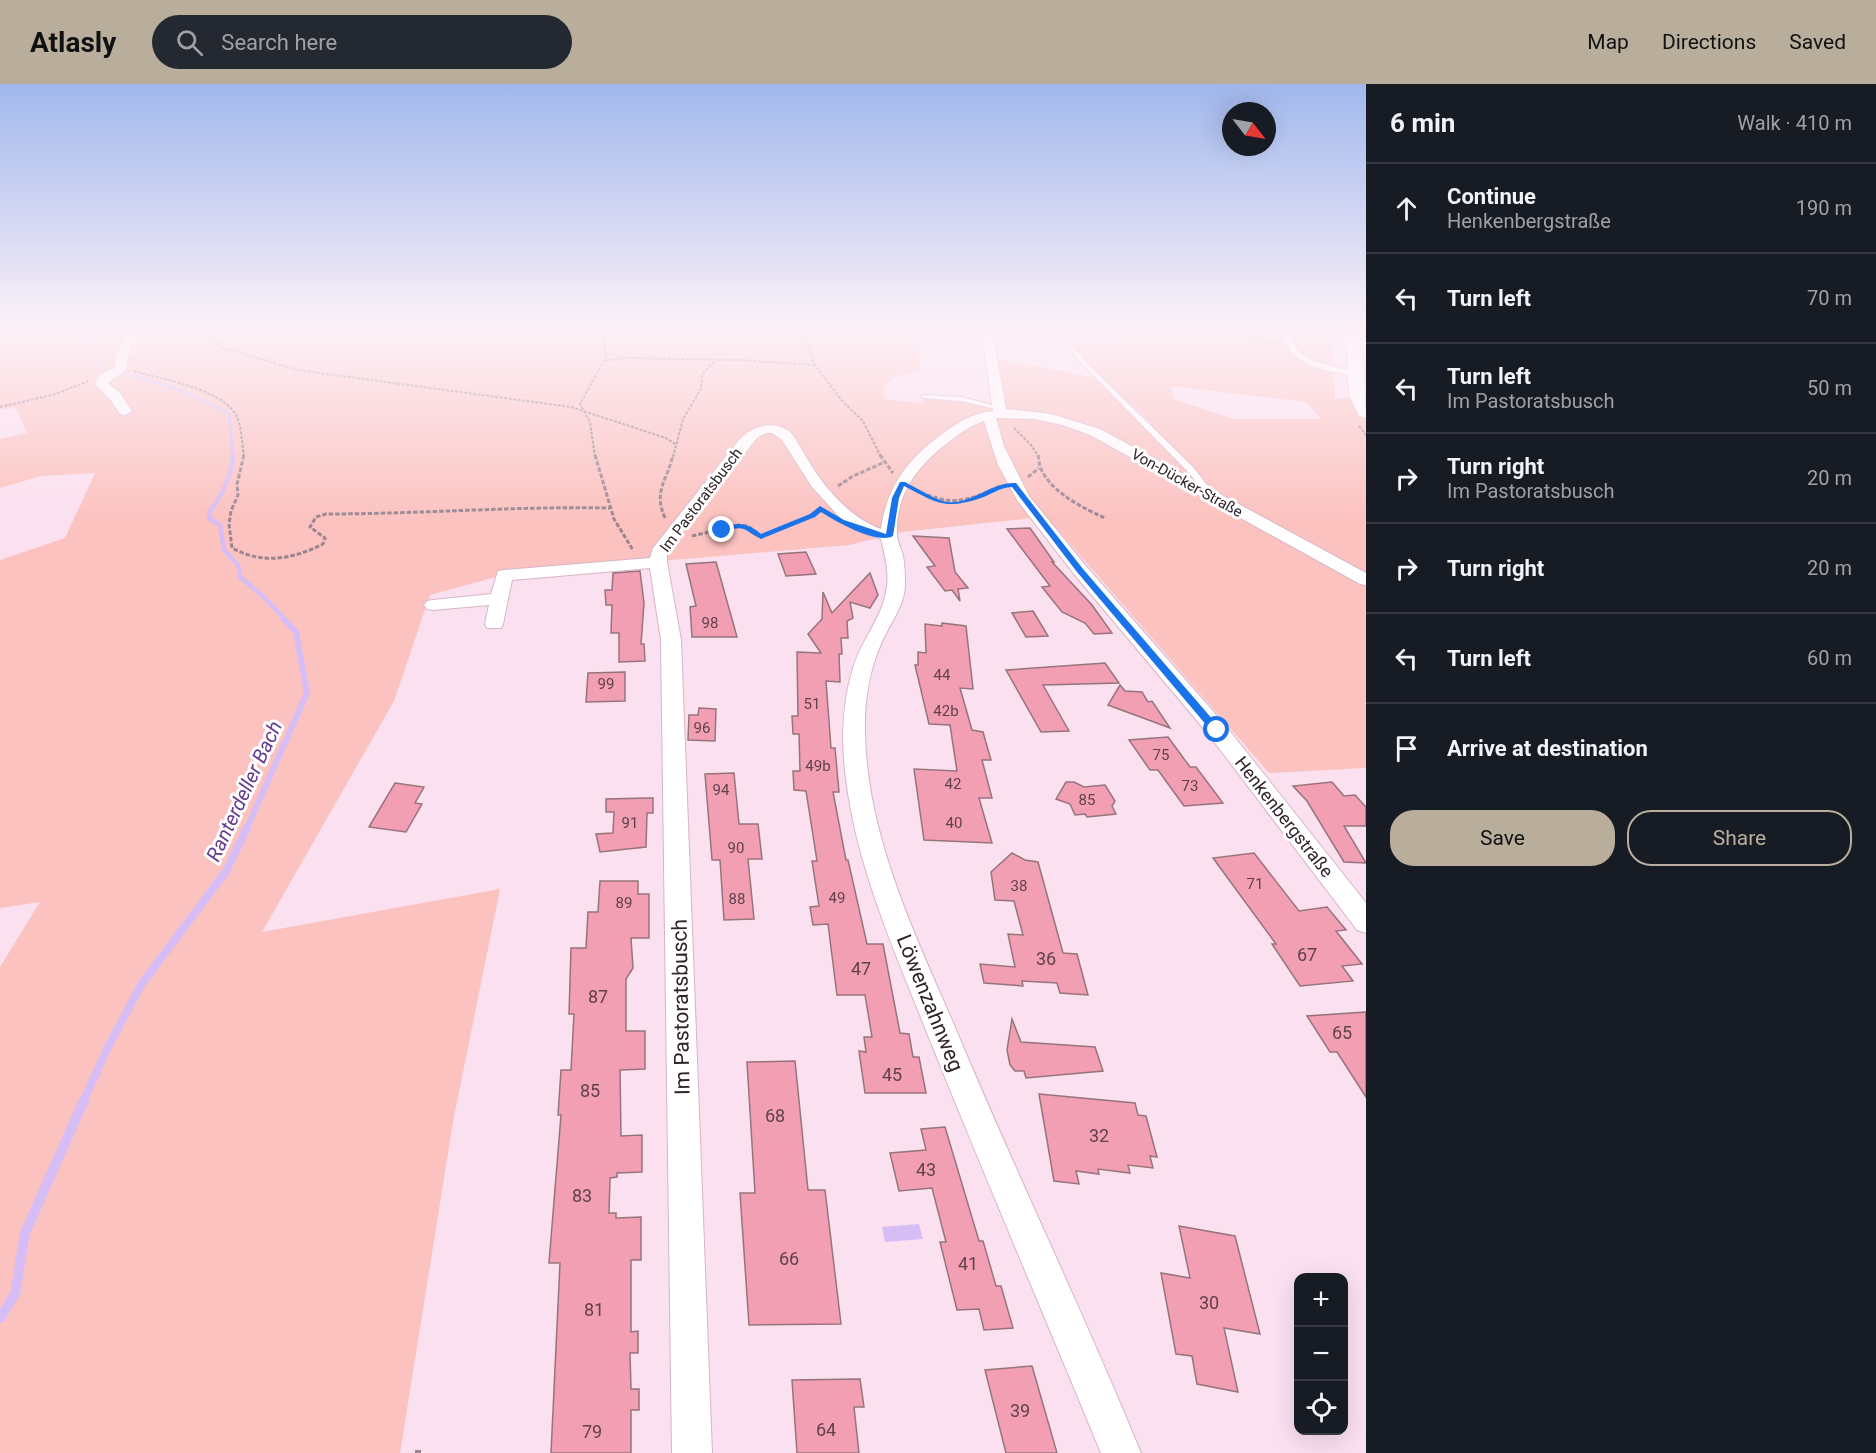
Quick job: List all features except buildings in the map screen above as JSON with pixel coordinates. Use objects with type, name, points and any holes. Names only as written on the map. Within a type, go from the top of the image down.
[{"type":"main road","points":[[1358,394],[1366,412]]},
{"type":"street","points":[[112,394],[125,411]]},
{"type":"street","name":"Henkenbergstraße","points":[[995,394],[998,414],[992,422],[997,446],[1014,485],[1080,570],[1217,730],[1366,922]]},
{"type":"street","points":[[889,536],[896,498],[914,464],[927,450],[973,420],[998,414]]},
{"type":"street","name":"Von-Dücker-Straße","points":[[998,414],[1050,417],[1075,423],[1095,432],[1366,580]]},
{"type":"street","name":"Im Pastoratsbusch","points":[[692,1453],[671,640],[658,562],[660,552],[680,535],[744,443],[757,431],[766,429],[782,433],[825,492],[858,527],[876,535],[889,536]]},
{"type":"street","name":"Löwenzahnweg","points":[[889,536],[894,555],[896,588],[894,598],[879,626],[862,668],[855,714],[854,740],[859,792],[871,851],[961,1079],[1121,1453]]},
{"type":"street","name":"Im Pastoratsbusch","points":[[494,624],[504,575],[658,562]]},
{"type":"street","points":[[433,605],[498,599]]},
{"type":"lane","points":[[1117,394],[1190,469],[1204,486],[1201,490]]},
{"type":"lane","points":[[924,396],[961,399],[998,414]]},
{"type":"path","points":[[0,408],[59,394]]},
{"type":"path","points":[[209,394],[226,404],[237,417],[244,458],[237,484],[238,495],[231,511],[229,534],[232,548],[256,559],[295,557],[323,544],[325,538],[310,527],[316,517],[326,514],[414,514],[548,507],[610,508]]},
{"type":"path","points":[[478,394],[552,404],[588,412],[666,438],[675,444]]},
{"type":"path","points":[[586,394],[580,404],[588,412],[596,458],[619,533],[631,549],[658,562]]},
{"type":"path","points":[[697,394],[683,419],[671,464],[659,492],[660,507],[667,523],[680,535],[692,536],[738,525],[748,526],[761,536],[813,515],[820,508],[841,522],[858,527]]},
{"type":"path","points":[[825,492],[885,462],[863,421],[837,394]]},
{"type":"path","points":[[998,414],[1034,447],[1039,458],[1039,468],[1045,476],[1088,512],[1106,518]]},
{"type":"path","points":[[903,483],[943,503],[953,503],[981,496],[1000,486],[1014,485]]},
{"type":"shaded area","points":[[0,394],[884,394],[884,399],[922,403],[924,399],[962,402],[1005,411],[1001,394],[1111,394],[1145,424],[1152,424],[1120,394],[1172,394],[1173,399],[1234,419],[1321,419],[1306,402],[1238,394],[1335,394],[1335,399],[1366,395],[1366,768],[1269,773],[1059,531],[1042,517],[902,532],[849,545],[507,574],[430,595],[394,701],[262,932],[500,889],[453,1122],[400,1453],[0,1453],[0,967],[40,902],[0,908],[0,560],[65,538],[95,473],[41,476],[0,488],[0,439],[27,433],[16,408],[0,410]]},
{"type":"shaded area","points":[[919,1224],[923,1239],[885,1242],[882,1227]]},
{"type":"waterway","name":"Ranterdeller Bach","points":[[188,394],[229,413],[233,456]]},
{"type":"waterway","name":"Ranterdeller Bach","points":[[233,456],[228,479],[209,512],[210,519],[220,525],[224,550],[238,565],[240,577],[266,599],[285,620]]},
{"type":"waterway","name":"Ranterdeller Bach","points":[[246,830],[307,693],[296,632],[283,618]]},
{"type":"waterway","name":"Ranterdeller Bach","points":[[83,1102],[107,1049],[141,985],[226,871],[247,828]]},
{"type":"waterway","name":"Ranterdeller Bach","points":[[0,1318],[15,1294],[25,1233],[84,1100]]},
{"type":"route","points":[[722,530],[738,525],[748,526],[761,536],[813,515],[820,508],[841,522],[876,535],[889,536],[896,498],[903,483],[943,503],[968,501],[1000,486],[1014,485],[1080,570],[1187,698],[1217,730]]}]
